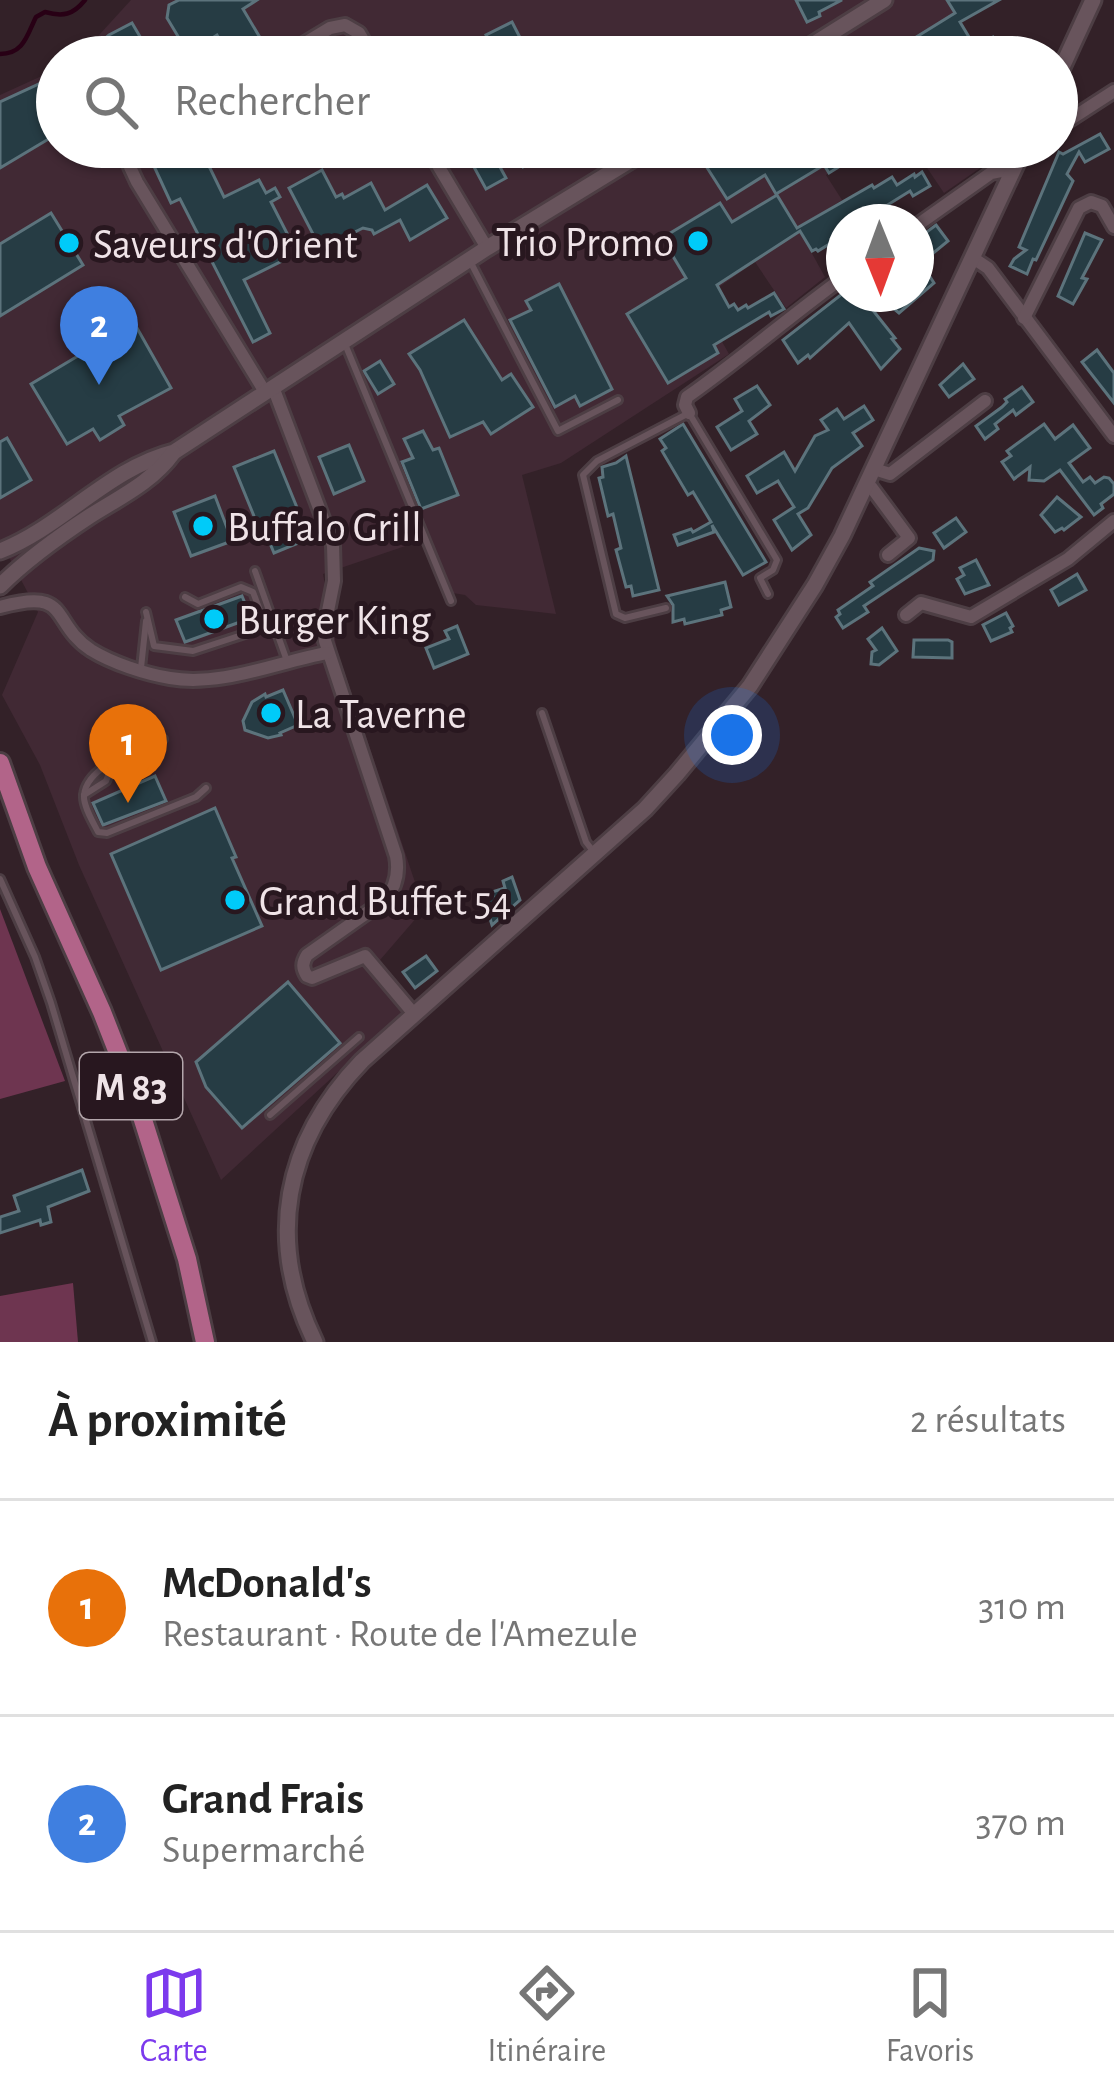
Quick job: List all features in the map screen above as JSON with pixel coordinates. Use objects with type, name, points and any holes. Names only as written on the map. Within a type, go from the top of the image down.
[{"type":"main road","name":"M 83","points":[[0,763],[37,867],[138,1103],[183,1244],[205,1342]]},
{"type":"street","points":[[827,36],[884,0]]},
{"type":"street","points":[[1077,36],[1094,0]]},
{"type":"street","points":[[317,36],[334,26],[350,26],[361,36]]},
{"type":"street","points":[[1078,114],[1114,91]]},
{"type":"street","points":[[132,168],[269,390],[333,544],[326,647],[397,868],[385,900],[307,955],[303,968],[312,978],[365,956],[414,1014]]},
{"type":"street","points":[[440,168],[488,248]]},
{"type":"street","points":[[0,586],[72,528],[158,472],[174,452],[618,168]]},
{"type":"street","points":[[315,1342],[293,1286],[286,1237],[300,1157],[318,1115],[344,1079],[596,854],[677,774],[775,650],[815,585],[870,476],[1015,168]]},
{"type":"street","points":[[934,213],[992,173],[1012,174]]},
{"type":"street","points":[[1024,318],[1079,208],[1091,202],[1102,206],[1114,227]]},
{"type":"street","points":[[973,257],[988,268],[1114,436]]},
{"type":"street","points":[[689,413],[687,397],[826,290]]},
{"type":"street","points":[[870,476],[890,474],[985,401]]},
{"type":"street","points":[[0,551],[149,458],[174,452]]},
{"type":"street","points":[[870,476],[872,488],[909,538],[888,555]]},
{"type":"street","points":[[906,615],[921,603],[971,616],[1068,559],[1114,521]]},
{"type":"street","points":[[0,607],[28,601],[52,606],[94,652],[140,670],[187,680],[226,676],[326,647]]},
{"type":"lane","points":[[470,260],[558,431],[618,400]]},
{"type":"lane","points":[[344,341],[451,601]]},
{"type":"lane","points":[[666,608],[625,618],[616,614],[583,476],[597,460],[689,413],[777,560],[773,570],[760,578],[768,594]]},
{"type":"lane","points":[[255,571],[287,661]]},
{"type":"lane","points":[[140,670],[146,612],[154,646],[193,651],[254,631],[262,616],[253,592],[241,587],[198,604],[185,597]]},
{"type":"lane","points":[[542,713],[586,842],[596,854]]},
{"type":"lane","points":[[163,739],[115,760],[93,777],[84,795],[98,832],[196,797],[206,788]]},
{"type":"lane","points":[[0,879],[51,1003],[152,1342]]},
{"type":"lane","points":[[270,1115],[359,1037]]},
{"type":"shaded area","points":[[131,0],[947,0],[968,36],[98,36]]},
{"type":"shaded area","points":[[36,79],[36,168],[838,168],[826,175],[842,200],[826,204],[826,210],[799,230],[825,277],[786,308],[755,262],[699,301],[729,354],[561,463],[522,475],[556,614],[476,605],[465,595],[453,593],[429,538],[323,574],[337,650],[424,909],[380,960],[414,1002],[221,1180],[79,865],[40,765],[2,695],[38,612],[0,540],[0,95]]},
{"type":"shaded area","points":[[927,168],[980,168],[944,193]]},
{"type":"shaded area","points":[[0,909],[65,1081],[0,1099]]},
{"type":"shaded area","points":[[73,1283],[78,1342],[0,1342],[0,1296]]},
{"type":"building","points":[[179,0],[257,0],[243,9],[259,36],[178,36],[167,18],[169,5]]},
{"type":"building","points":[[796,0],[842,0],[807,22]]},
{"type":"building","points":[[947,0],[999,0],[960,22],[968,36],[918,36],[955,13]]},
{"type":"building","points":[[512,22],[519,36],[486,36]]},
{"type":"building","points":[[132,23],[140,36],[108,36]]},
{"type":"building","points":[[36,85],[36,147],[0,168],[0,102]]},
{"type":"building","points":[[1100,134],[1109,149],[1085,162],[1078,146]]},
{"type":"building","points":[[155,168],[210,168],[224,197],[259,180],[266,193],[275,188],[280,197],[271,202],[292,243],[283,247],[288,258],[244,280],[270,333],[253,342],[180,199],[171,203]]},
{"type":"building","points":[[474,168],[501,168],[506,178],[486,189]]},
{"type":"building","points":[[707,168],[819,168],[776,194],[765,175],[727,199]]},
{"type":"building","points":[[1052,168],[1070,168],[1067,174],[1073,181],[1027,274],[1010,266],[1026,250],[1019,247]]},
{"type":"building","points":[[322,170],[336,197],[342,194],[344,198],[371,183],[385,210],[427,185],[447,218],[410,240],[400,220],[374,234],[363,228],[349,235],[350,247],[326,259],[289,188]]},
{"type":"building","points":[[922,172],[930,186],[889,204],[839,204],[892,177],[897,185]]},
{"type":"building","points":[[777,195],[797,228],[826,211],[826,246],[812,251],[800,231],[717,285],[729,307],[748,308],[774,293],[784,309],[771,316],[769,312],[714,345],[718,353],[668,383],[627,314],[686,278],[662,238],[720,203],[732,222]]},
{"type":"building","points":[[51,213],[83,265],[0,316],[0,244]]},
{"type":"building","points":[[934,226],[948,241],[934,252]]},
{"type":"building","points":[[1085,233],[1102,240],[1073,304],[1058,296]]},
{"type":"building","points":[[559,284],[612,389],[580,406],[575,396],[555,407],[510,320],[531,310],[526,301]]},
{"type":"building","points":[[826,306],[826,312],[874,312],[900,349],[881,369],[849,323],[798,363],[783,340]]},
{"type":"building","points":[[464,320],[502,380],[511,374],[533,407],[491,434],[483,422],[450,437],[409,354]]},
{"type":"building","points":[[130,325],[137,328],[171,388],[119,416],[124,425],[100,440],[93,429],[67,444],[31,384]]},
{"type":"building","points":[[1097,350],[1114,373],[1114,403],[1082,362]]},
{"type":"building","points":[[380,361],[394,384],[378,394],[364,371]]},
{"type":"building","points":[[963,364],[974,379],[949,397],[940,385]]},
{"type":"building","points":[[757,386],[770,405],[749,421],[757,434],[731,450],[717,427],[742,411],[735,399]]},
{"type":"building","points":[[1022,387],[1033,402],[1016,415],[1013,410],[985,439],[976,426]]},
{"type":"building","points":[[864,406],[873,420],[853,433],[862,446],[832,468],[808,508],[798,514],[811,535],[792,550],[774,520],[794,507],[778,481],[757,493],[747,476],[784,452],[795,471],[815,436],[828,430],[821,420],[837,409],[844,419]]},
{"type":"building","points":[[683,424],[766,562],[743,575],[712,525],[714,532],[678,545],[674,535],[711,522],[662,451],[666,448],[660,439]]},
{"type":"building","points":[[1044,424],[1055,439],[1073,425],[1090,448],[1069,463],[1083,482],[1090,477],[1095,483],[1104,477],[1114,484],[1114,494],[1094,515],[1060,470],[1044,481],[1029,480],[1030,467],[1014,479],[1002,462],[1011,456],[1007,451]]},
{"type":"building","points":[[423,431],[433,450],[439,448],[458,495],[421,509],[402,462],[413,458],[404,439]]},
{"type":"building","points":[[7,438],[31,480],[0,498],[0,442]]},
{"type":"building","points":[[349,445],[364,481],[334,494],[319,457]]},
{"type":"building","points":[[274,451],[298,510],[290,513],[301,542],[274,553],[234,467]]},
{"type":"building","points":[[626,456],[659,590],[633,596],[631,586],[626,587],[613,514],[608,516],[599,478],[602,467]]},
{"type":"building","name":"Buffalo Grill","points":[[215,496],[232,541],[191,556],[174,512]]},
{"type":"building","points":[[1057,497],[1081,517],[1055,532],[1041,515]]},
{"type":"building","points":[[956,518],[966,532],[944,548],[934,533]]},
{"type":"building","points":[[919,548],[934,551],[933,560],[864,606],[868,612],[843,628],[836,617],[838,610]]},
{"type":"building","points":[[976,560],[989,585],[965,594],[957,579],[964,575],[960,568]]},
{"type":"building","points":[[1077,574],[1086,590],[1059,605],[1051,590]]},
{"type":"building","points":[[725,582],[731,607],[721,610],[722,615],[685,624],[684,619],[673,622],[673,605],[667,596]]},
{"type":"building","name":"Burger King","points":[[242,596],[251,618],[185,642],[176,620]]},
{"type":"building","points":[[1006,613],[1012,632],[991,641],[983,625]]},
{"type":"building","points":[[457,626],[468,654],[434,668],[426,648],[449,639],[445,631]]},
{"type":"building","points":[[882,628],[897,651],[879,665],[871,664],[876,650],[868,639]]},
{"type":"building","points":[[914,640],[948,640],[952,658],[913,657]]},
{"type":"building","name":"La Taverne","points":[[283,690],[298,725],[268,738],[245,730],[243,721],[252,702]]},
{"type":"building","points":[[155,776],[166,801],[103,825],[93,803]]},
{"type":"building","points":[[215,808],[262,926],[161,970],[111,854]]},
{"type":"building","points":[[512,877],[520,900],[492,925],[484,899],[505,888],[503,881]]},
{"type":"building","points":[[426,956],[437,971],[415,988],[403,972]]},
{"type":"building","points":[[288,982],[340,1043],[242,1128],[206,1087],[196,1062]]},
{"type":"building","points":[[82,1170],[89,1191],[48,1207],[51,1222],[41,1225],[40,1220],[0,1233],[0,1217],[19,1211],[14,1196]]},
{"type":"waterway","points":[[0,54],[20,47],[36,17],[45,12],[67,14],[85,0]]},
{"type":"place","name":"Trio Promo","points":[[698,241]]},
{"type":"place","name":"Saveurs d'Orient","points":[[69,243]]},
{"type":"place","name":"Grand Frais","points":[[99,385]]},
{"type":"place","name":"Buffalo Grill","points":[[203,526]]},
{"type":"place","name":"Burger King","points":[[214,619]]},
{"type":"place","name":"La Taverne","points":[[271,713]]},
{"type":"place","name":"McDonald's","points":[[128,803]]},
{"type":"place","name":"Grand Buffet 54","points":[[235,900]]}]
